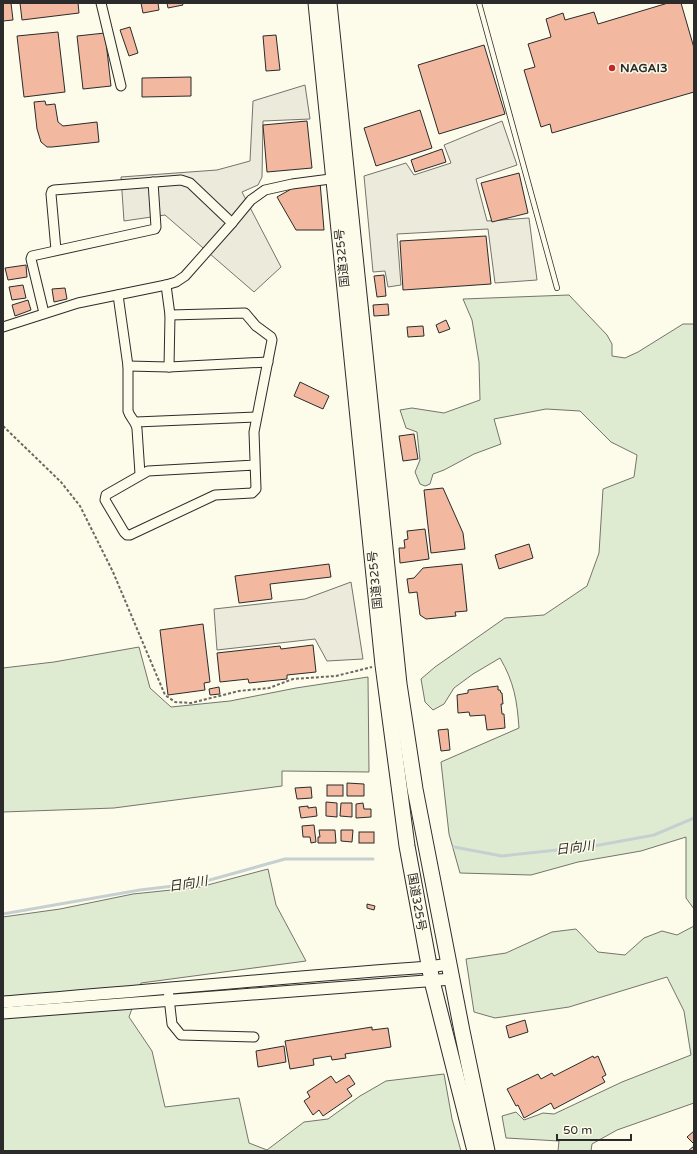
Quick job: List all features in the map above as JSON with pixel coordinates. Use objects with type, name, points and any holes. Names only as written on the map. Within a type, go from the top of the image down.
[{"type":"highway","name":"国道325号","points":[[316,3],[341,178],[399,684],[415,789],[486,1151]]},
{"type":"highway","name":"国道325号","points":[[329,3],[341,178],[383,665],[407,846],[430,974],[475,1151]]},
{"type":"street","points":[[101,3],[121,86]]},
{"type":"street","points":[[3,328],[44,313],[78,303],[166,286],[176,282],[185,276],[251,200],[265,190],[292,184],[341,178]]},
{"type":"street","points":[[56,250],[52,192],[181,180],[190,183],[232,223]]},
{"type":"street","points":[[44,313],[32,256],[35,254],[155,229],[153,182]]},
{"type":"street","points":[[166,286],[170,315],[169,367]]},
{"type":"street","points":[[118,295],[128,366],[128,411],[130,416],[136,422],[140,474]]},
{"type":"street","points":[[170,315],[245,313],[256,326],[272,340],[254,432],[256,489],[254,492],[215,495],[130,535],[127,535],[105,500],[104,497],[106,495],[140,474],[151,471],[255,465]]},
{"type":"street","points":[[128,366],[169,367],[268,362]]},
{"type":"street","points":[[136,422],[256,417]]},
{"type":"street","points":[[3,1013],[170,1001],[430,974],[449,964]]},
{"type":"street","points":[[3,1002],[298,977],[430,974],[452,979]]},
{"type":"street","points":[[168,989],[172,1024],[181,1034],[254,1037]]},
{"type":"lane","points":[[479,3],[557,288]]},
{"type":"path","points":[[3,426],[61,482],[80,506],[113,572],[165,695],[175,702],[191,703],[239,691],[269,688],[294,679],[336,676],[383,665]]},
{"type":"green space","points":[[569,295],[607,335],[612,344],[612,356],[625,358],[638,352],[683,324],[694,324],[694,909],[686,898],[686,837],[641,851],[578,862],[531,875],[460,873],[449,834],[441,762],[519,728],[516,700],[509,675],[500,658],[473,674],[454,688],[444,704],[433,710],[425,702],[421,679],[435,667],[505,618],[544,615],[587,586],[599,553],[603,489],[634,477],[637,455],[611,442],[580,411],[546,409],[494,419],[501,444],[474,454],[444,470],[433,474],[430,484],[425,486],[420,484],[415,472],[420,460],[417,432],[406,428],[400,410],[412,408],[444,413],[480,400],[479,362],[472,320],[463,299]]},
{"type":"green space","points":[[139,647],[150,688],[171,707],[230,701],[296,688],[368,677],[369,772],[282,771],[282,786],[114,808],[3,812],[3,668],[54,662]]},
{"type":"green space","points":[[268,869],[276,905],[306,961],[141,983],[129,1017],[152,1051],[165,1107],[239,1098],[249,1143],[267,1150],[304,1122],[328,1119],[360,1096],[386,1081],[444,1074],[452,1119],[461,1151],[3,1151],[3,917],[60,909],[133,894],[200,887]]},
{"type":"green space","points":[[694,926],[694,1103],[617,1130],[592,1144],[591,1151],[558,1151],[559,1141],[506,1138],[502,1116],[516,1112],[524,1120],[543,1113],[554,1114],[622,1082],[691,1055],[684,1011],[667,977],[569,1007],[495,1018],[474,1012],[466,959],[506,953],[552,932],[576,929],[598,952],[625,955],[644,938],[662,931],[677,935]]},
{"type":"shaded area","points":[[305,85],[310,119],[263,121],[262,177],[258,185],[242,192],[281,267],[254,292],[165,215],[124,221],[121,177],[217,170],[250,161],[253,101]]},
{"type":"shaded area","points":[[502,121],[517,165],[476,179],[487,221],[529,218],[537,280],[495,283],[488,229],[397,234],[401,285],[388,287],[385,271],[373,272],[364,176],[406,163],[414,175],[451,163],[444,145]]},
{"type":"shaded area","points":[[351,582],[363,659],[327,661],[315,639],[217,650],[214,609],[305,599]]},
{"type":"building","points":[[3,3],[11,3],[13,20],[3,21]]},
{"type":"building","points":[[20,3],[78,3],[79,13],[22,20]]},
{"type":"building","points":[[141,3],[158,3],[159,10],[143,13]]},
{"type":"building","points":[[167,3],[182,3],[183,5],[168,8]]},
{"type":"building","name":"NAGAI3","points":[[668,3],[681,3],[694,48],[694,92],[552,133],[550,124],[541,127],[524,70],[535,67],[528,44],[551,37],[546,19],[563,13],[565,20],[594,12],[598,24]]},
{"type":"building","points":[[130,27],[138,53],[129,56],[120,30]]},
{"type":"building","points":[[58,32],[65,92],[24,97],[17,36]]},
{"type":"building","points":[[105,33],[111,86],[83,89],[77,36]]},
{"type":"building","points":[[276,35],[280,70],[266,71],[263,36]]},
{"type":"building","points":[[484,45],[505,114],[439,134],[418,65]]},
{"type":"building","points":[[191,77],[191,96],[142,97],[142,78]]},
{"type":"building","points":[[45,101],[46,105],[55,104],[58,122],[63,126],[97,122],[99,142],[47,147],[41,142],[37,129],[34,102]]},
{"type":"building","points":[[420,110],[432,148],[376,166],[364,128]]},
{"type":"building","points":[[307,121],[312,168],[267,172],[263,125]]},
{"type":"building","points":[[442,149],[446,162],[415,172],[411,160]]},
{"type":"building","points":[[519,173],[528,213],[492,222],[481,183]]},
{"type":"building","points":[[320,182],[324,230],[296,230],[277,197],[293,188]]},
{"type":"building","points":[[486,236],[491,284],[403,290],[400,241]]},
{"type":"building","points":[[26,265],[27,277],[8,280],[5,268]]},
{"type":"building","points":[[384,275],[386,296],[377,297],[374,276]]},
{"type":"building","points":[[23,285],[26,298],[12,300],[9,287]]},
{"type":"building","points":[[65,288],[67,299],[54,302],[52,289]]},
{"type":"building","points":[[28,300],[31,310],[15,316],[12,305]]},
{"type":"building","points":[[388,304],[389,315],[374,316],[373,305]]},
{"type":"building","points":[[446,320],[450,329],[439,333],[436,325]]},
{"type":"building","points":[[423,326],[424,336],[408,337],[407,327]]},
{"type":"building","points":[[300,382],[329,396],[323,409],[294,396]]},
{"type":"building","points":[[414,434],[418,459],[403,461],[399,436]]},
{"type":"building","points":[[443,488],[463,533],[465,549],[431,553],[424,490]]},
{"type":"building","points":[[425,529],[429,559],[400,563],[399,548],[405,548],[404,540],[408,539],[407,531]]},
{"type":"building","points":[[529,544],[533,558],[499,569],[495,555]]},
{"type":"building","points":[[329,564],[331,577],[270,584],[272,599],[239,603],[235,576]]},
{"type":"building","points":[[462,564],[467,611],[455,612],[456,616],[426,619],[420,615],[417,592],[409,593],[407,579],[414,578],[423,568]]},
{"type":"building","points":[[203,624],[210,682],[204,683],[205,690],[168,695],[160,630]]},
{"type":"building","points":[[313,645],[316,672],[287,675],[287,679],[249,683],[248,679],[220,682],[217,653],[280,646],[281,649]]},
{"type":"building","points":[[498,686],[498,690],[502,693],[503,704],[501,704],[502,714],[504,714],[505,728],[487,730],[485,715],[470,716],[469,712],[458,713],[457,695],[468,693],[468,690]]},
{"type":"building","points":[[219,687],[220,694],[210,695],[209,689]]},
{"type":"building","points":[[448,729],[450,750],[441,751],[438,730]]},
{"type":"building","points":[[347,783],[364,784],[364,796],[347,796]]},
{"type":"building","points":[[327,785],[343,785],[343,796],[327,796]]},
{"type":"building","points":[[311,787],[312,798],[297,799],[295,788]]},
{"type":"building","points":[[326,802],[337,803],[337,817],[326,816]]},
{"type":"building","points":[[341,803],[352,803],[352,817],[340,816]]},
{"type":"building","points":[[363,803],[364,809],[371,809],[371,817],[356,818],[356,804]]},
{"type":"building","points":[[308,806],[308,808],[316,807],[317,816],[301,818],[299,807]]},
{"type":"building","points":[[314,825],[316,842],[311,843],[310,837],[303,837],[302,826]]},
{"type":"building","points":[[319,830],[335,830],[336,843],[318,843],[318,837],[320,837]]},
{"type":"building","points":[[341,830],[353,830],[352,842],[341,841]]},
{"type":"building","points":[[359,832],[374,832],[374,843],[359,843]]},
{"type":"building","points":[[367,904],[375,906],[374,910],[367,908]]},
{"type":"building","points":[[525,1020],[528,1032],[509,1038],[506,1026]]},
{"type":"building","points":[[372,1027],[372,1030],[388,1028],[391,1047],[345,1054],[346,1058],[332,1060],[331,1056],[313,1059],[314,1065],[290,1069],[285,1041]]},
{"type":"building","points":[[284,1046],[286,1062],[258,1067],[256,1051]]},
{"type":"building","points":[[593,1056],[594,1058],[598,1056],[606,1075],[602,1077],[605,1082],[554,1109],[551,1103],[524,1118],[518,1105],[516,1106],[507,1089],[538,1074],[541,1079],[552,1073],[554,1076]]},
{"type":"building","points":[[349,1075],[355,1084],[347,1089],[352,1096],[323,1116],[319,1110],[313,1115],[304,1101],[310,1097],[307,1092],[331,1076],[336,1083]]},
{"type":"building","points":[[694,1131],[694,1144],[687,1137]]},
{"type":"building","points":[[694,1146],[694,1151],[688,1151]]},
{"type":"waterway","name":"日向川","points":[[454,847],[502,856],[594,846],[654,835],[694,818]]},
{"type":"waterway","name":"日向川","points":[[3,914],[140,890],[199,883],[285,859],[373,859]]},
{"type":"place","name":"NAGAI3","points":[[612,68]]}]
